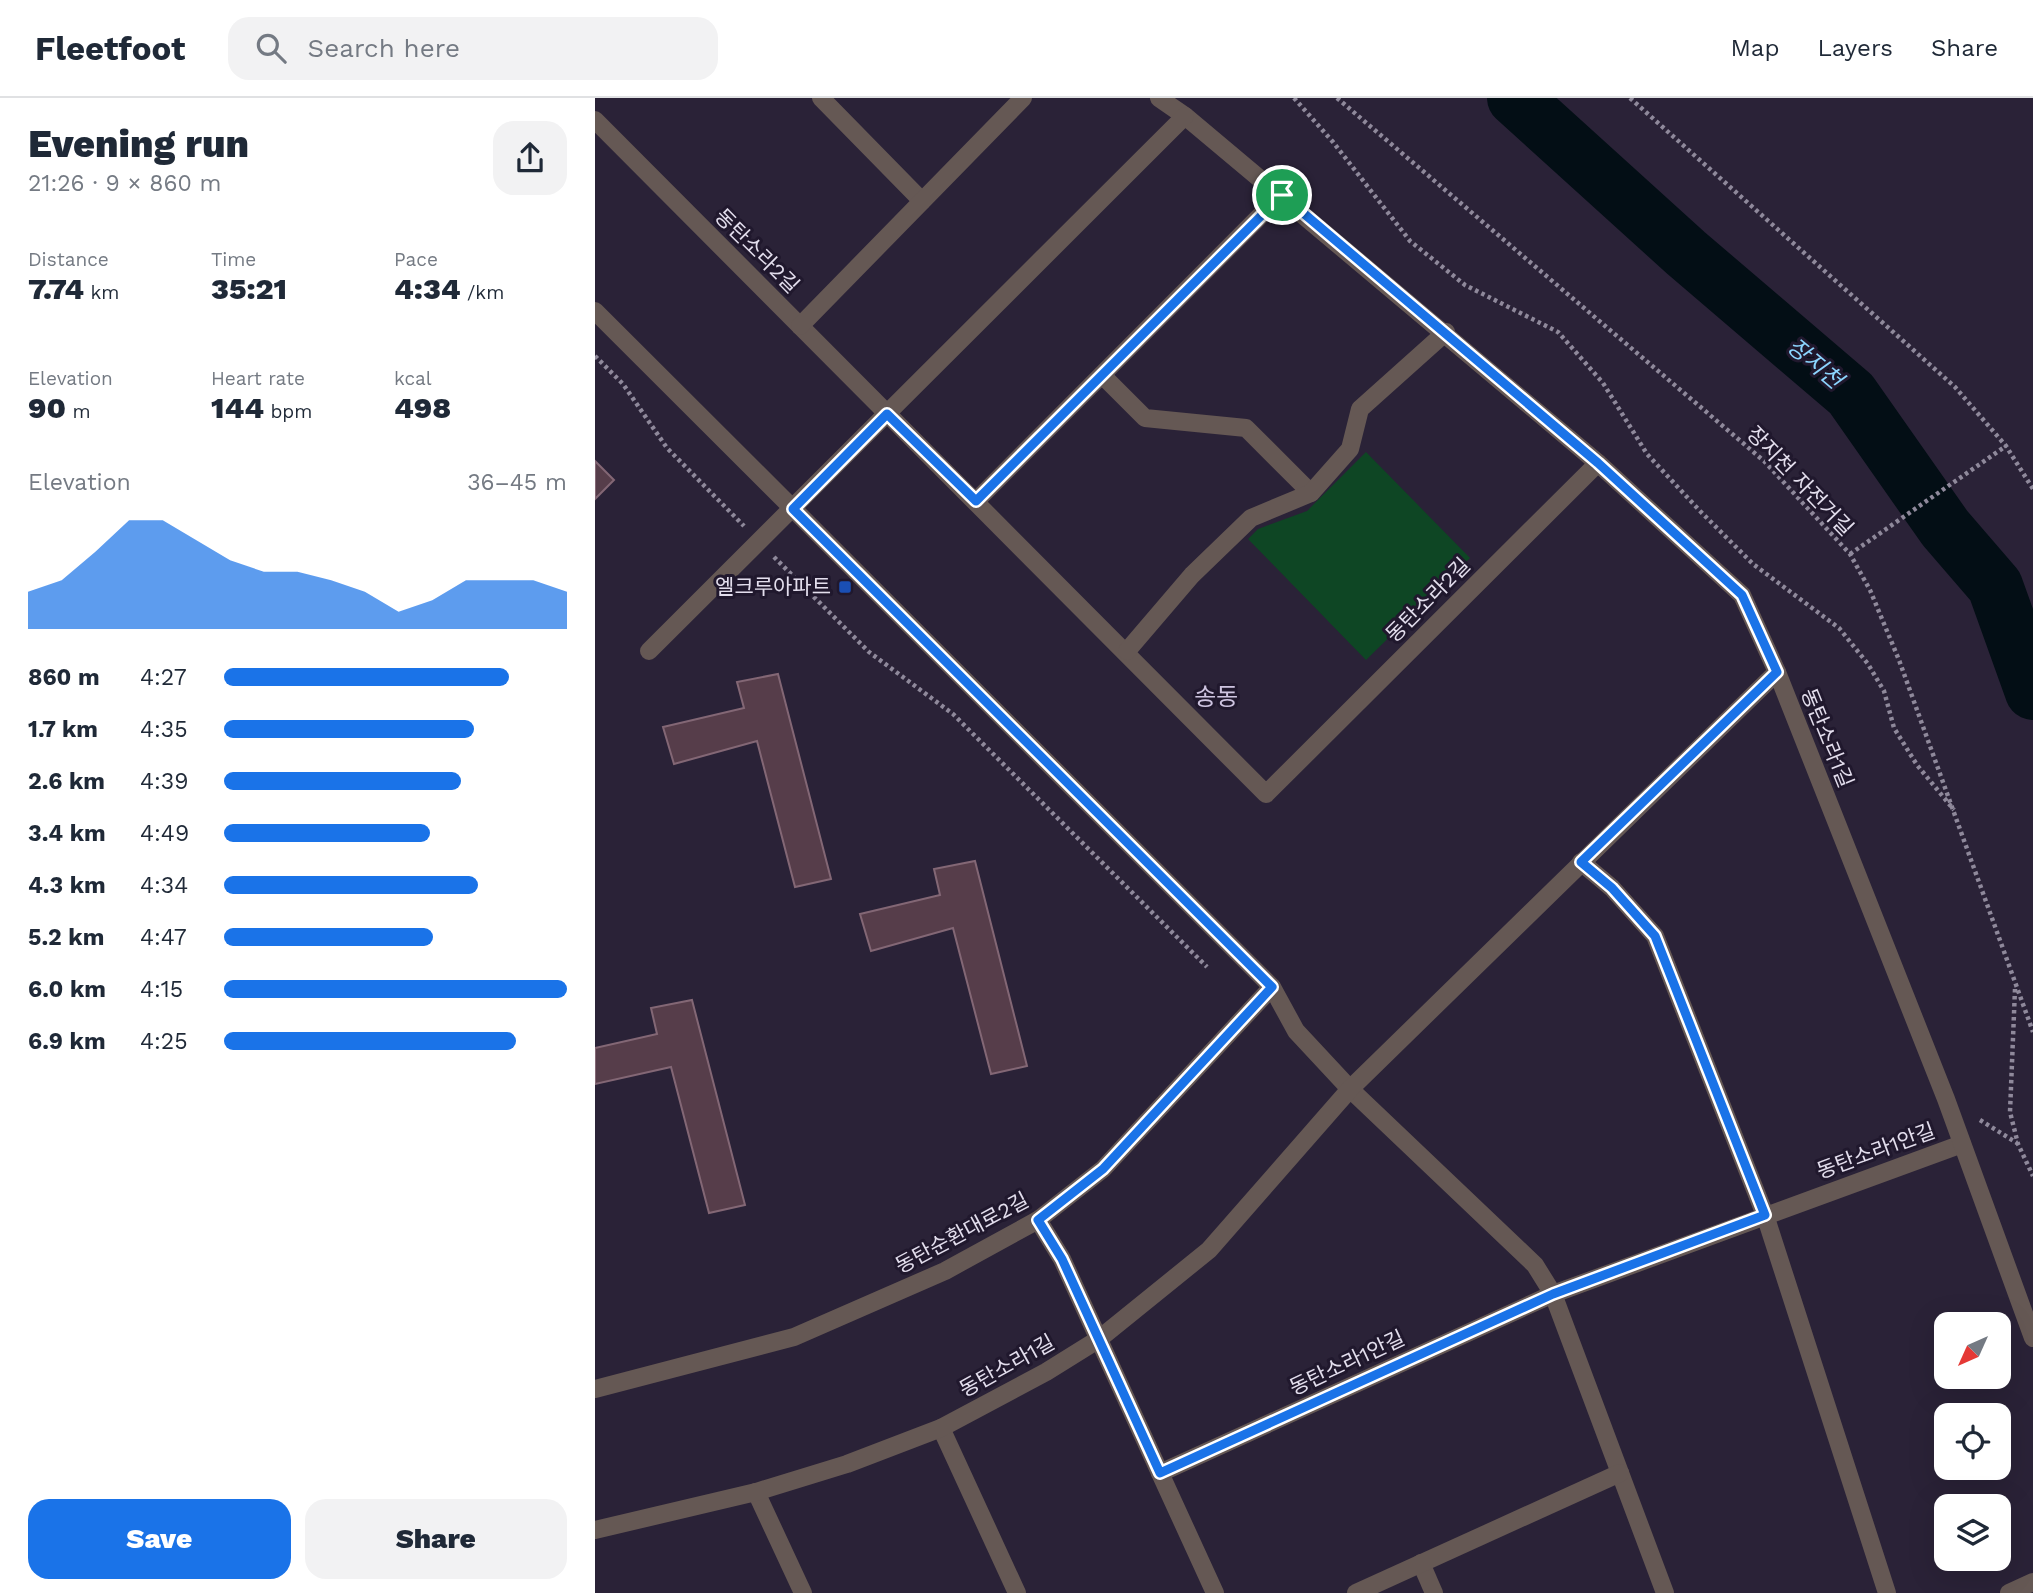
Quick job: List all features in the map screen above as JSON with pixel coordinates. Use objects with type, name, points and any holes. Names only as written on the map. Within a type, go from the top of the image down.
[{"type":"street","points":[[821,98],[922,201]]},
{"type":"street","points":[[800,326],[1023,98]]},
{"type":"street","points":[[1159,98],[1282,195],[1445,332],[1598,463],[1742,595],[1777,672]]},
{"type":"street","points":[[649,651],[1185,116]]},
{"type":"street","name":"동탄소라2길","points":[[595,120],[1266,793],[1598,463]]},
{"type":"street","points":[[976,501],[1282,195]]},
{"type":"street","points":[[595,311],[1272,987],[1296,1031],[1350,1089],[1535,1265],[1553,1294],[1665,1593]]},
{"type":"street","points":[[1127,651],[1192,575],[1251,518],[1311,494],[1350,449],[1360,409],[1445,332]]},
{"type":"street","points":[[1102,375],[1146,418],[1245,428],[1311,494]]},
{"type":"street","name":"동탄소라1길","points":[[595,1530],[756,1492],[847,1464],[941,1427],[1047,1373],[1099,1339],[1209,1250],[1350,1089],[1777,672],[1962,1144],[2033,1338]]},
{"type":"street","points":[[1581,862],[1612,888],[1655,936],[1765,1215],[1887,1593]]},
{"type":"street","name":"동탄순환대로2길","points":[[595,1389],[794,1337],[934,1276],[1038,1220],[1103,1169],[1272,987]]},
{"type":"street","name":"동탄소라1안길","points":[[1160,1473],[1553,1294],[1962,1144]]},
{"type":"street","points":[[1038,1220],[1062,1259],[1215,1593]]},
{"type":"street","points":[[941,1427],[1017,1593]]},
{"type":"street","points":[[1356,1593],[1620,1473]]},
{"type":"street","points":[[756,1492],[803,1593]]},
{"type":"street","points":[[1421,1563],[1434,1593]]},
{"type":"street","points":[[2009,1593],[2033,1582]]},
{"type":"path","points":[[1294,98],[1333,142],[1410,241],[1465,285],[1557,332],[1603,383],[1647,454],[1700,511],[1753,564],[1839,628],[1879,682],[1894,727],[1917,765],[1957,813]]},
{"type":"path","name":"장지천 자전거길","points":[[1337,98],[1765,461],[1850,555],[1870,590],[1894,648],[1957,813],[2033,1032]]},
{"type":"path","points":[[1630,98],[1955,387],[2006,446],[2033,489]]},
{"type":"path","points":[[595,356],[623,384],[667,448],[724,506]]},
{"type":"path","points":[[1850,555],[2006,446]]},
{"type":"path","points":[[796,579],[869,652],[953,714],[1207,967]]},
{"type":"path","points":[[2015,985],[2010,1112],[2018,1144],[2033,1176]]},
{"type":"green space","points":[[1366,452],[1470,558],[1366,660],[1248,539],[1258,529],[1307,511]]},
{"type":"building","points":[[595,461],[614,480],[595,499]]},
{"type":"building","points":[[778,674],[831,879],[795,887],[757,741],[674,764],[663,727],[744,708],[737,682]]},
{"type":"building","points":[[975,861],[1027,1066],[991,1074],[953,928],[871,951],[860,914],[940,895],[934,869]]},
{"type":"building","points":[[692,1000],[745,1205],[709,1213],[671,1067],[595,1084],[595,1048],[657,1034],[651,1008]]},
{"type":"waterway","name":"장지천","points":[[1515,98],[1686,253],[1851,394],[1945,528],[1995,586],[2033,692]]},
{"type":"place","name":"엘크루아파트","points":[[845,587]]},
{"type":"district","name":"송동","points":[[1216,697]]},
{"type":"route","points":[[1282,195],[1671,526],[1742,595],[1777,672],[1581,862],[1612,888],[1655,936],[1765,1215],[1553,1294],[1160,1473],[1062,1259],[1038,1220],[1103,1169],[1272,987],[793,509],[887,414],[976,501],[1282,195]]}]
